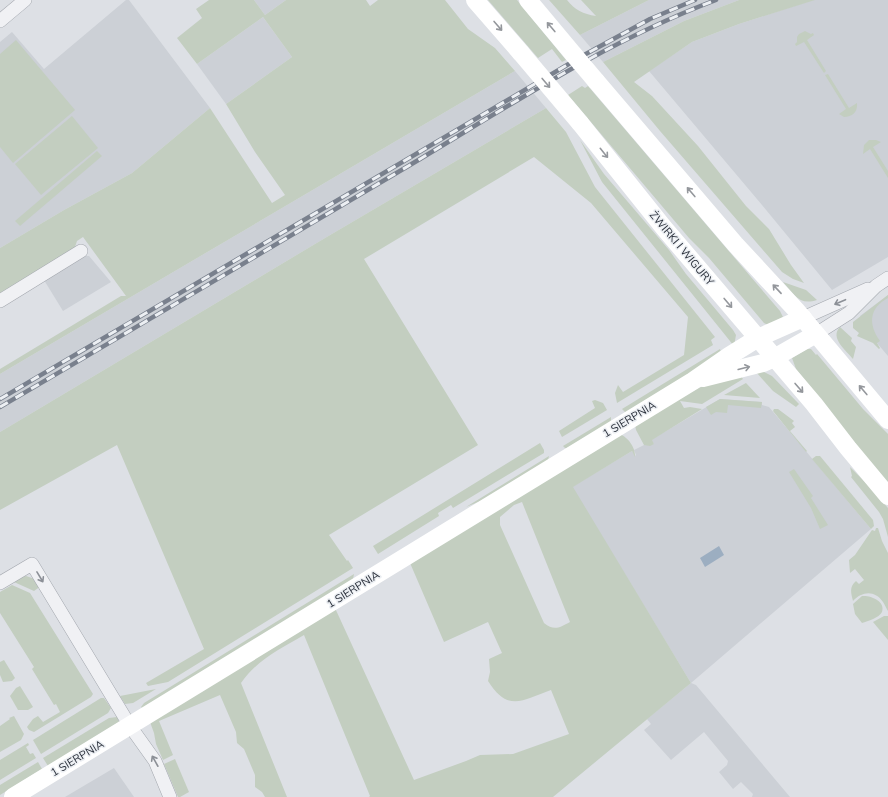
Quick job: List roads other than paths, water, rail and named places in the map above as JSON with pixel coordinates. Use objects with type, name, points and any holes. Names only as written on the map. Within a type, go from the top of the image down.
[{"type":"main road","name":"ŻWIRKI I WIGURY","points":[[475,0],[580,123],[668,232],[814,404],[888,496]]},
{"type":"main road","points":[[528,0],[735,244],[803,318],[888,420]]},
{"type":"main road","name":"1 SIERPNIA","points":[[13,797],[758,338],[803,318]]},
{"type":"main road","name":"1 SIERPNIA","points":[[692,380],[748,367],[774,358],[816,334]]},
{"type":"street","points":[[0,21],[25,0]]},
{"type":"street","points":[[0,301],[81,251]]},
{"type":"street","name":"1 SIERPNIA","points":[[803,318],[876,286],[888,278]]},
{"type":"street","name":"1 SIERPNIA","points":[[816,334],[849,313],[876,286]]},
{"type":"street","points":[[0,583],[32,564],[130,726],[155,761],[170,797]]},
{"type":"water","points":[[719,546],[724,555],[705,567],[700,558]]},
{"type":"railway","points":[[0,399],[584,55],[650,19],[695,0]]},
{"type":"railway","points":[[0,407],[559,76],[636,35],[676,16],[716,0]]}]
